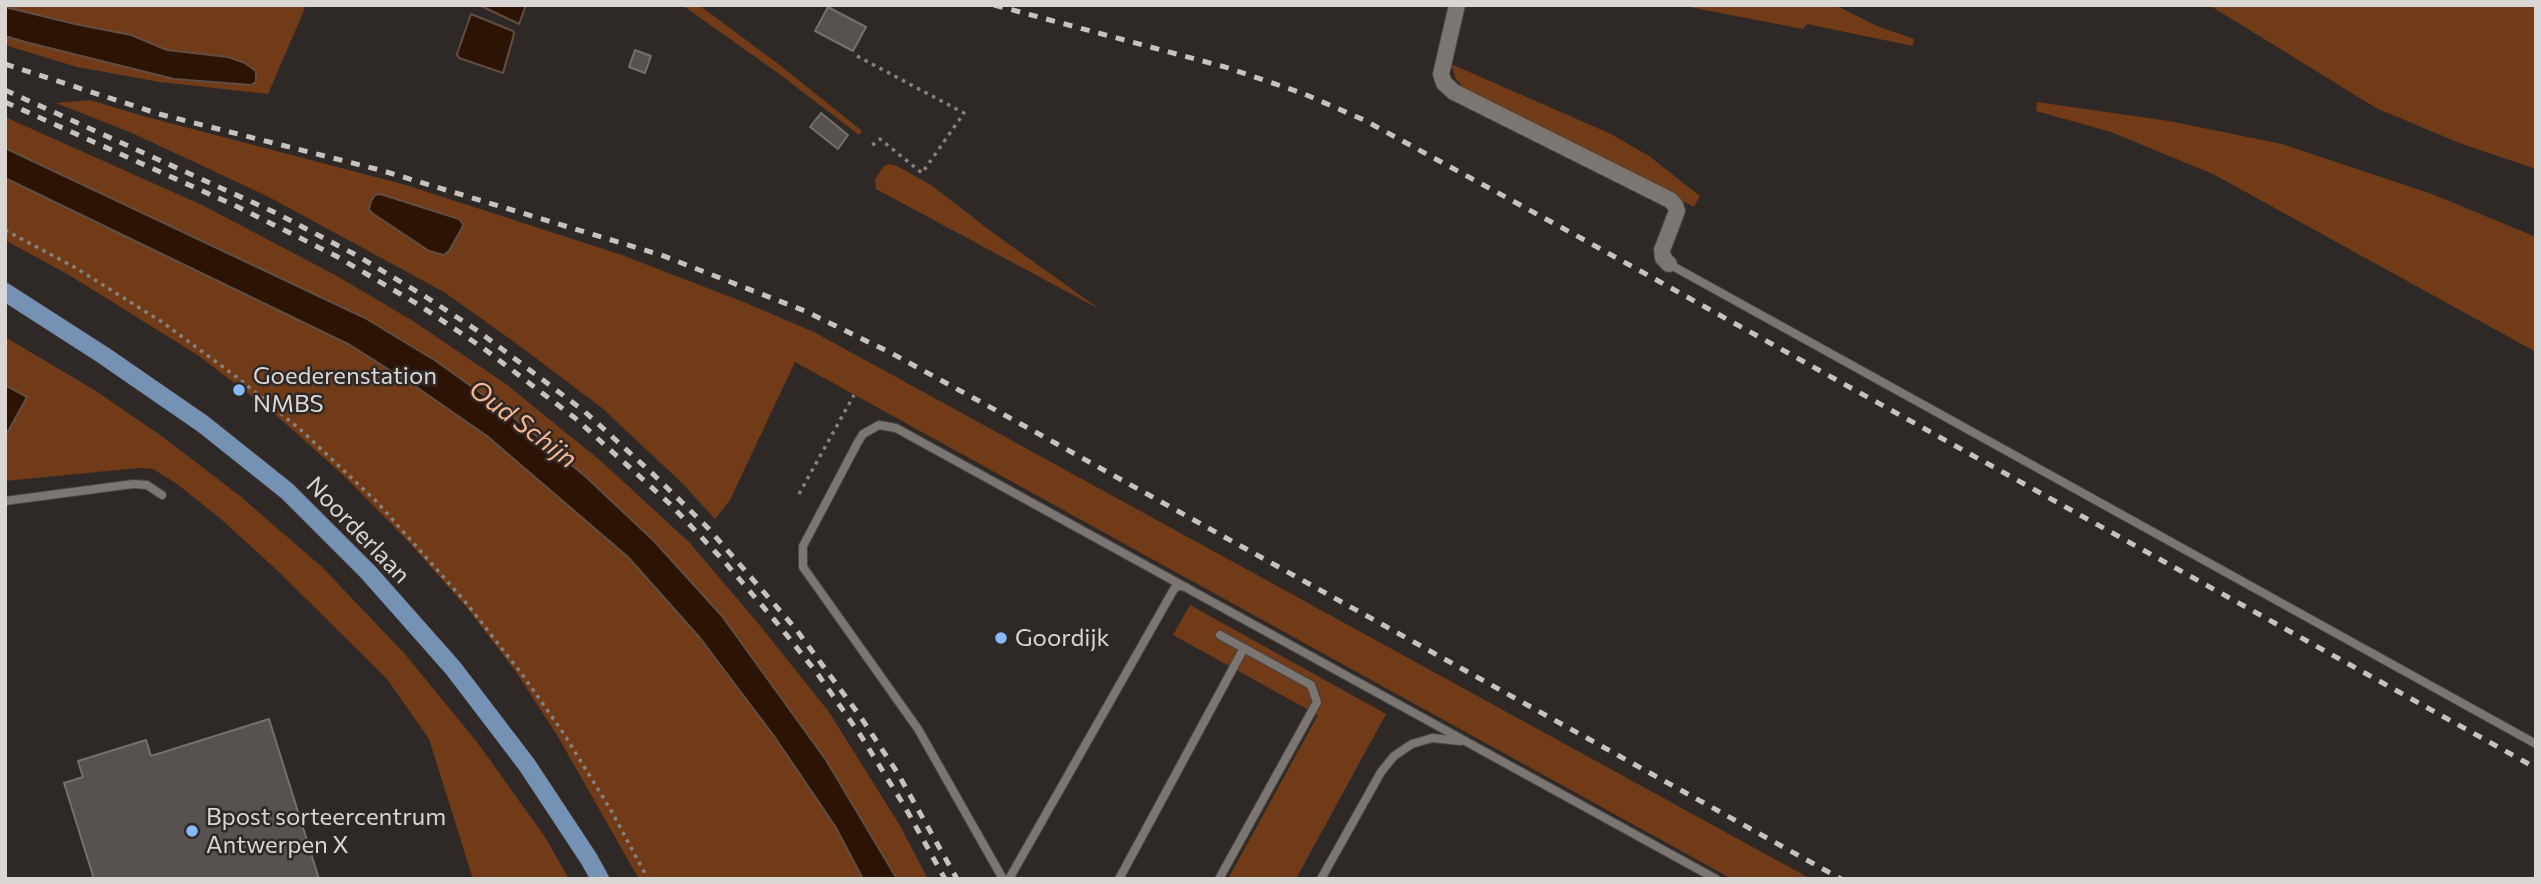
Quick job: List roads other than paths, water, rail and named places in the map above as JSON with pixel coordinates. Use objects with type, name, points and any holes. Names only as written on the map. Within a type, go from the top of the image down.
[{"type":"main road","name":"Noorderlaan","points":[[5,292],[203,424],[296,500],[368,572],[453,668],[527,765],[600,879]]},
{"type":"street","points":[[1457,5],[1441,74],[1444,83],[1454,92],[1670,200],[1677,211],[1662,250],[1663,258],[1669,264]]},
{"type":"lane","points":[[1669,264],[2536,744]]},
{"type":"lane","points":[[1003,879],[918,729],[803,567],[803,546],[858,442],[863,434],[878,425],[896,428],[1716,879]]},
{"type":"lane","points":[[5,501],[133,484],[147,485],[162,495]]},
{"type":"lane","points":[[1009,879],[1174,589],[1178,586],[1186,587]]},
{"type":"lane","points":[[1219,879],[1317,702],[1311,685],[1220,635]]},
{"type":"lane","points":[[1119,879],[1244,648]]},
{"type":"lane","points":[[1321,879],[1381,772],[1394,756],[1412,744],[1432,738],[1453,738],[1473,745]]},
{"type":"railway","points":[[994,5],[1225,67],[1302,93],[1364,120],[2536,768]]},
{"type":"railway","points":[[5,64],[159,114],[380,170],[661,255],[805,311],[891,353],[1001,413],[1841,879]]},
{"type":"railway","points":[[5,90],[276,213],[356,255],[478,331],[584,411],[708,528],[795,628],[860,716],[897,772],[957,879]]},
{"type":"railway","points":[[5,102],[238,207],[336,256],[419,305],[483,348],[575,418],[670,504],[777,623],[817,673],[861,736],[945,879]]},
{"type":"place","name":"Goederenstation NMBS","points":[[239,390]]},
{"type":"place","name":"Goordijk","points":[[1001,638]]},
{"type":"place","name":"Bpost sorteercentrum Antwerpen X","points":[[192,831]]},
{"type":"water label","name":"Oud Schijn","points":[[523,424]]}]
